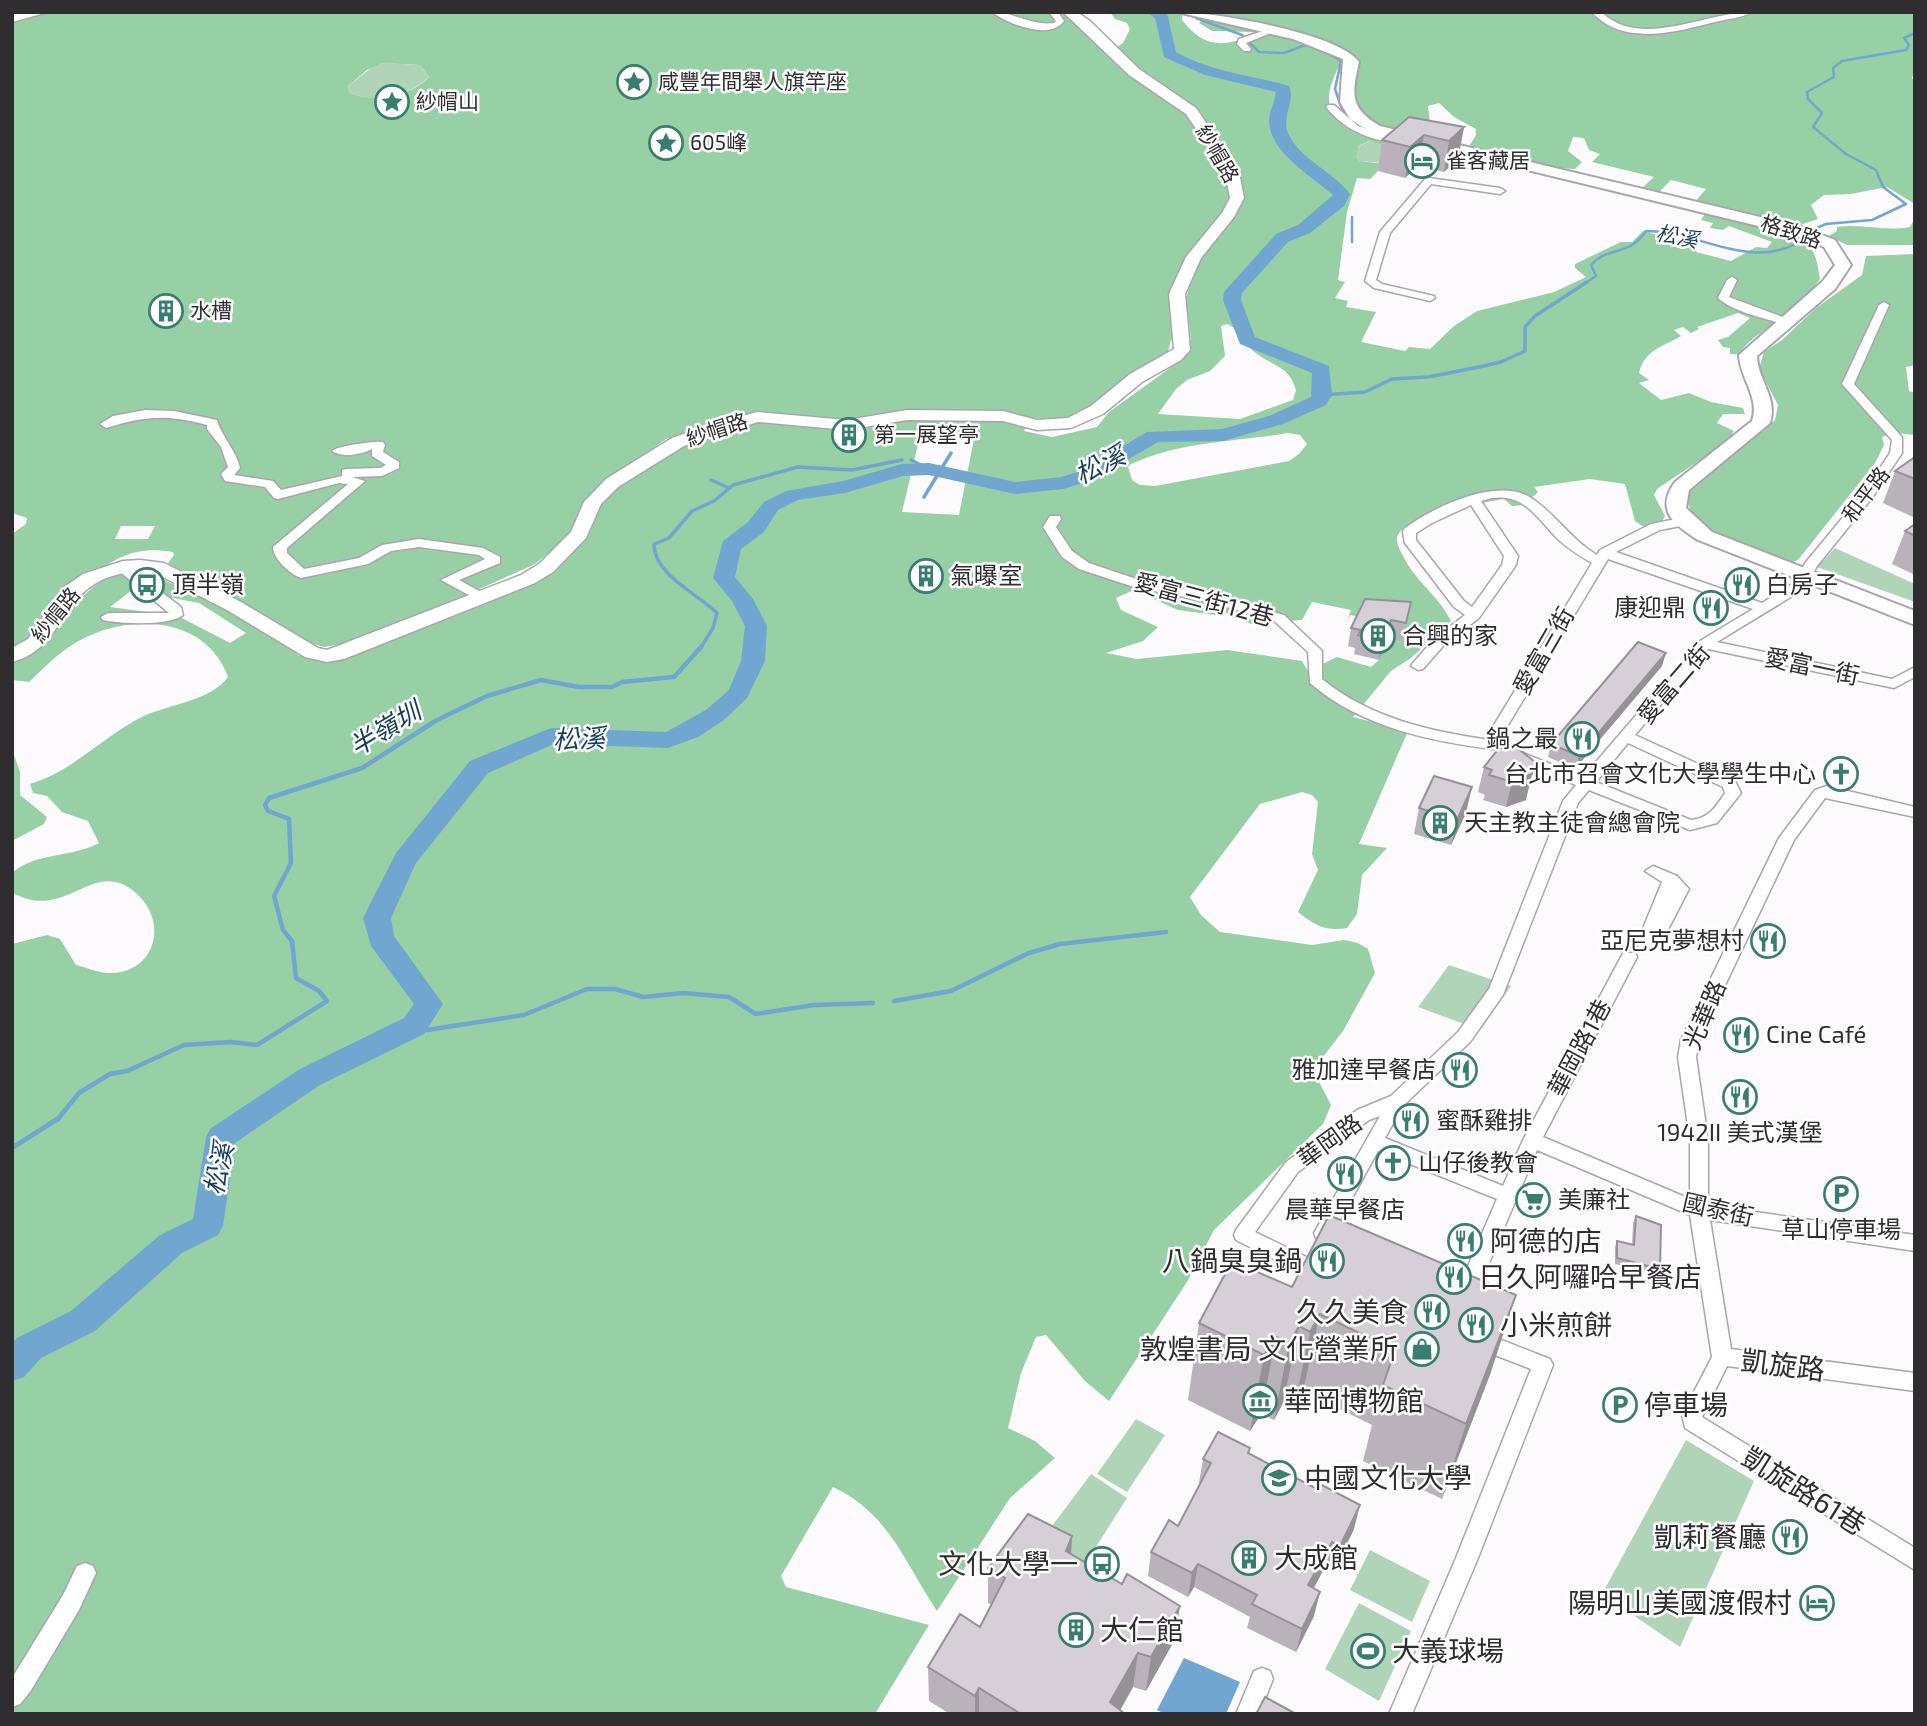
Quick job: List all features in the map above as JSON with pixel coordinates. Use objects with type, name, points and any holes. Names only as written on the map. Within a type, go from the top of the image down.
[{"type":"main road","name":"格致路","points":[[1183,12],[1321,43],[1348,55],[1352,62],[1346,97],[1352,112],[1375,128],[1415,142],[1788,228],[1823,239],[1835,248],[1843,265],[1829,285],[1784,321],[1748,355],[1751,373],[1763,394],[1765,415],[1753,431],[1700,471],[1675,495],[1674,503],[1686,521]]},
{"type":"main road","points":[[1686,521],[1705,536],[1885,604],[1915,619]]},
{"type":"street","points":[[996,12],[1020,25],[1033,27],[1057,25],[1059,21],[1053,12]]},
{"type":"street","name":"紗帽路","points":[[12,656],[35,643],[70,592],[90,578],[123,567],[157,567],[256,618],[298,646],[327,656],[344,653],[528,579],[546,568],[579,534],[593,502],[612,483],[666,449],[712,430],[757,417],[847,425],[907,415],[1003,416],[1037,425],[1071,424],[1097,410],[1136,378],[1175,357],[1182,350],[1177,294],[1194,257],[1229,214],[1238,189],[1232,172],[1191,111],[1125,65],[1086,24],[1069,12]]},
{"type":"street","points":[[1596,12],[1609,27],[1636,33],[1748,12]]},
{"type":"street","points":[[12,20],[37,13]]},
{"type":"street","points":[[1247,49],[1242,41],[1272,31]]},
{"type":"street","points":[[1331,107],[1344,124],[1356,131],[1415,142]]},
{"type":"street","points":[[1430,298],[1378,286],[1370,281],[1385,232],[1429,181],[1500,191]]},
{"type":"street","points":[[1732,281],[1723,298],[1784,321]]},
{"type":"street","name":"和平路","points":[[1806,575],[1896,453],[1898,440],[1848,384],[1884,305]]},
{"type":"street","points":[[106,424],[116,418],[165,414],[213,423],[213,429],[223,436],[231,456],[234,468],[227,474],[229,478],[269,484],[278,495],[339,479],[359,481],[280,547],[279,554],[301,574],[363,561],[387,548],[419,543],[483,552],[495,560],[448,580],[483,597]]},
{"type":"street","points":[[338,451],[361,450],[368,445],[379,445],[376,453],[395,465],[382,472],[344,473],[339,479]]},
{"type":"street","points":[[1474,615],[1458,604],[1410,540],[1409,532],[1473,499],[1498,492],[1515,493],[1528,499],[1574,548],[1764,608]]},
{"type":"street","points":[[1418,666],[1439,642],[1474,615],[1509,565],[1511,556],[1473,499]]},
{"type":"street","name":"愛富三街12巷","points":[[1055,519],[1049,527],[1056,540],[1067,554],[1084,566],[1139,583],[1212,598],[1279,618],[1315,651],[1315,680],[1321,687],[1368,715],[1502,746]]},
{"type":"street","points":[[1601,557],[1656,527],[1686,521]]},
{"type":"street","name":"愛富三街","points":[[1502,746],[1498,730],[1601,557]]},
{"type":"street","points":[[108,617],[167,618],[176,615],[176,611],[123,567]]},
{"type":"street","name":"愛富二街","points":[[1588,783],[1705,644],[1800,586],[1806,575]]},
{"type":"street","name":"愛富一街","points":[[1705,644],[1894,684],[1915,671]]},
{"type":"street","points":[[1502,746],[1513,754],[1690,825],[1706,824],[1715,819],[1733,793],[1730,784],[1627,737]]},
{"type":"street","name":"華岡路","points":[[1337,1280],[1243,1235],[1292,1167],[1363,1115],[1397,1101],[1464,1037],[1497,991],[1571,801],[1588,783]]},
{"type":"street","name":"光華路","points":[[1722,1357],[1699,1211],[1699,1140],[1687,1057],[1690,1040],[1787,838],[1820,794],[1827,791],[1915,811]]},
{"type":"street","points":[[1653,871],[1671,880]]},
{"type":"street","name":"華岡路1巷","points":[[1401,1714],[1467,1558],[1543,1366],[1460,1325],[1507,1195],[1532,1140],[1629,957]]},
{"type":"street","points":[[1304,1265],[1397,1101]]},
{"type":"street","name":"國泰街","points":[[1532,1140],[1699,1211],[1915,1244]]},
{"type":"street","points":[[1375,1142],[1507,1195]]},
{"type":"street","name":"凱旋路","points":[[1692,1422],[1692,1415],[1722,1357],[1915,1382]]},
{"type":"street","name":"凱旋路61巷","points":[[1692,1422],[1915,1560]]},
{"type":"street","points":[[12,1696],[25,1683],[45,1643],[74,1602],[85,1573]]},
{"type":"street","points":[[1247,1714],[1262,1679]]},
{"type":"green space","points":[[46,12],[1067,12],[1184,110],[1217,152],[1232,190],[1228,208],[1212,223],[1175,282],[1169,299],[1172,337],[1167,355],[1086,412],[1057,420],[1003,415],[859,422],[753,413],[666,439],[611,478],[574,532],[535,564],[371,638],[325,647],[305,642],[181,575],[168,563],[174,555],[173,552],[149,550],[121,558],[67,588],[31,637],[12,652],[12,534],[26,524],[27,518],[12,513],[12,21]],"holes":[[[383,63],[420,65],[429,77],[413,89],[392,96],[370,97],[350,93],[348,86],[367,70]],[[121,526],[155,526],[148,539],[115,539]]]},
{"type":"green space","points":[[1110,12],[1169,12],[1182,15],[1182,20],[1191,30],[1208,41],[1217,43],[1236,41],[1259,33],[1212,31],[1199,23],[1216,20],[1233,22],[1292,37],[1344,55],[1331,87],[1330,107],[1340,122],[1348,128],[1384,142],[1382,145],[1368,141],[1359,146],[1356,157],[1360,161],[1385,164],[1370,179],[1357,178],[1347,212],[1338,280],[1345,282],[1335,298],[1348,301],[1346,307],[1376,312],[1361,342],[1405,351],[1409,347],[1430,349],[1454,326],[1477,311],[1554,292],[1586,277],[1575,268],[1575,264],[1621,242],[1632,242],[1643,231],[1698,246],[1696,252],[1731,261],[1756,247],[1767,248],[1772,242],[1729,226],[1723,230],[1710,228],[1713,223],[1701,220],[1706,212],[1790,233],[1810,247],[1818,266],[1820,279],[1804,299],[1786,316],[1755,337],[1739,354],[1730,354],[1730,348],[1723,347],[1718,340],[1728,337],[1750,318],[1738,313],[1697,327],[1699,329],[1691,333],[1683,327],[1674,330],[1681,336],[1650,354],[1642,365],[1639,373],[1649,380],[1639,383],[1661,400],[1689,393],[1711,402],[1743,408],[1745,414],[1723,414],[1717,423],[1734,431],[1727,442],[1657,489],[1654,495],[1665,516],[1662,521],[1644,527],[1635,521],[1625,484],[1590,479],[1534,487],[1538,492],[1524,505],[1512,506],[1504,499],[1479,503],[1425,517],[1400,531],[1397,543],[1408,565],[1451,621],[1411,658],[1391,671],[1353,717],[1408,731],[1359,844],[1387,848],[1362,875],[1357,914],[1347,928],[1333,929],[1315,924],[1298,912],[1318,870],[1312,854],[1318,802],[1312,795],[1302,792],[1260,804],[1190,897],[1201,915],[1220,932],[1312,945],[1344,940],[1358,943],[1368,949],[1375,973],[1343,1031],[1313,1070],[1331,1105],[1323,1124],[1214,1230],[1187,1282],[1109,1401],[1085,1381],[1046,1335],[1036,1337],[1021,1373],[1008,1428],[1035,1441],[1055,1458],[1010,1498],[937,1611],[905,1557],[882,1525],[869,1511],[833,1487],[781,1576],[786,1587],[929,1625],[875,1714],[12,1714],[12,944],[47,935],[60,939],[76,965],[108,973],[124,971],[137,965],[152,945],[154,932],[153,919],[147,906],[137,894],[122,884],[107,881],[93,884],[49,900],[32,900],[13,893],[12,873],[21,866],[99,843],[88,821],[62,812],[47,796],[33,793],[30,784],[61,770],[131,723],[156,711],[202,696],[221,685],[228,677],[217,656],[200,640],[181,630],[159,624],[135,624],[89,636],[69,647],[29,682],[12,680],[12,661],[93,587],[116,572],[155,567],[166,581],[229,609],[277,635],[298,655],[322,660],[530,584],[611,489],[693,439],[754,422],[803,423],[861,430],[902,419],[1004,419],[1027,425],[1024,431],[1052,437],[1097,427],[1109,412],[1181,360],[1191,339],[1186,298],[1192,279],[1209,243],[1241,189],[1241,177],[1211,126],[1186,101],[1127,62],[1117,47],[1123,43],[1130,29],[1127,23],[1115,19]],"holes":[[[1227,324],[1237,329],[1254,351],[1285,371],[1296,390],[1293,400],[1240,419],[1158,414],[1176,389],[1187,380],[1210,371],[1225,356],[1221,326]],[[1288,433],[1300,435],[1307,444],[1289,461],[1155,486],[1140,485],[1132,480],[1128,467],[1131,464],[1150,456],[1208,443]],[[920,436],[974,439],[959,515],[902,512]],[[132,590],[199,603],[246,633],[230,643],[178,616],[110,607]],[[1134,590],[1178,610],[1215,615],[1227,613],[1251,624],[1302,620],[1312,602],[1351,610],[1346,624],[1350,615],[1376,620],[1402,642],[1388,639],[1379,660],[1371,667],[1337,657],[1308,671],[1302,661],[1227,650],[1137,659],[1106,653],[1143,641],[1158,627],[1121,610],[1116,598]]]},
{"type":"green space","points":[[1203,12],[1915,12],[1915,70],[1912,78],[1915,82],[1915,204],[1887,187],[1851,194],[1824,195],[1811,205],[1818,219],[1797,226],[1694,203],[1706,189],[1671,180],[1658,193],[1641,189],[1654,177],[1592,162],[1600,154],[1589,150],[1584,138],[1573,137],[1568,151],[1582,162],[1575,169],[1541,167],[1467,150],[1476,135],[1476,129],[1454,117],[1439,103],[1428,106],[1430,123],[1414,138],[1366,122],[1350,92],[1357,61],[1346,51],[1321,40]]},
{"type":"green space","points":[[383,63],[420,65],[429,77],[412,89],[392,96],[370,97],[350,93],[348,86],[371,68]]},
{"type":"green space","points":[[1368,141],[1382,145],[1382,163],[1360,161],[1356,157],[1355,149]]},
{"type":"green space","points":[[1915,218],[1915,245],[1847,245],[1829,236],[1837,231],[1837,227],[1910,227]]},
{"type":"green space","points":[[1915,254],[1915,365],[1906,367],[1909,391],[1915,393],[1915,435],[1896,433],[1882,437],[1884,445],[1875,463],[1798,560],[1788,564],[1741,548],[1710,533],[1690,510],[1687,494],[1775,420],[1778,405],[1759,369],[1764,352],[1782,340],[1816,308],[1862,275],[1866,256]]},
{"type":"green space","points":[[1835,548],[1915,584],[1915,602],[1817,567]]},
{"type":"green space","points":[[12,749],[20,772],[20,795],[47,817],[44,824],[12,841]]},
{"type":"green space","points":[[1449,965],[1511,986],[1480,1030],[1418,1007]]},
{"type":"green space","points":[[1136,1419],[1165,1435],[1127,1492],[1097,1474]]},
{"type":"green space","points":[[1686,1440],[1754,1481],[1680,1647],[1602,1594]]},
{"type":"green space","points":[[1091,1474],[1127,1498],[1082,1569],[1040,1542]]},
{"type":"green space","points":[[1370,1550],[1430,1581],[1412,1622],[1350,1590]]},
{"type":"green space","points":[[1359,1603],[1411,1631],[1379,1701],[1325,1669]]},
{"type":"water","points":[[1184,1658],[1240,1682],[1226,1714],[1165,1714],[1157,1710]]},
{"type":"building","points":[[1409,117],[1464,127],[1449,141],[1424,135],[1410,147],[1382,140]]},
{"type":"building","points":[[1915,457],[1915,479],[1895,471]]},
{"type":"building","points":[[1915,524],[1915,536],[1905,531]]},
{"type":"building","points":[[1365,599],[1411,602],[1406,623],[1391,620],[1382,641],[1358,635],[1361,630],[1351,628]]},
{"type":"building","points":[[1638,642],[1666,653],[1579,756],[1551,744]]},
{"type":"building","points":[[1516,747],[1535,762],[1532,774],[1512,782],[1489,775],[1492,770],[1484,767],[1499,748]]},
{"type":"building","points":[[1434,776],[1472,787],[1457,820],[1419,808]]},
{"type":"building","points":[[1329,1215],[1516,1295],[1466,1424],[1383,1385],[1395,1350],[1320,1314],[1310,1332],[1299,1326],[1289,1343],[1276,1337],[1264,1355],[1199,1323],[1232,1261],[1292,1287]]},
{"type":"building","points":[[1636,1216],[1661,1225],[1660,1269],[1617,1258],[1617,1241],[1634,1245]]},
{"type":"building","name":"大成館","points":[[1218,1432],[1250,1448],[1248,1453],[1317,1489],[1320,1484],[1360,1505],[1340,1546],[1332,1542],[1308,1585],[1320,1592],[1302,1629],[1252,1604],[1257,1595],[1198,1564],[1192,1573],[1151,1552],[1169,1520],[1178,1526],[1211,1463],[1203,1459]]},
{"type":"building","name":"大仁館","points":[[1028,1514],[1072,1536],[1066,1551],[1122,1584],[1127,1574],[1180,1606],[1151,1657],[1138,1653],[1110,1702],[1125,1714],[1021,1714],[979,1688],[975,1696],[928,1667],[960,1614],[980,1627],[1005,1578],[988,1568]]},
{"type":"building","points":[[1265,1697],[1296,1714],[1256,1714]]},
{"type":"waterway","name":"松溪","points":[[12,1367],[29,1348],[83,1321],[171,1244],[207,1226],[221,1137],[310,1077],[414,1026],[429,1004],[403,965],[381,939],[377,918],[405,859],[479,767],[551,736],[668,740],[689,732],[715,715],[739,693],[753,661],[756,626],[742,599],[724,578],[731,546],[756,527],[771,506],[793,495],[845,487],[902,470],[929,469],[1015,488],[1063,483],[1088,475],[1154,436],[1223,435],[1276,420],[1319,401],[1322,395],[1322,370],[1247,340],[1232,300],[1233,292],[1282,238],[1304,229],[1338,202],[1342,194],[1285,142],[1277,121],[1284,89],[1210,72],[1182,62],[1169,54],[1162,16],[1154,12]]},
{"type":"waterway","points":[[1209,12],[1196,18],[1242,35],[1259,52],[1284,53],[1308,44]]},
{"type":"waterway","name":"松溪","points":[[1812,230],[1826,224],[1872,220],[1906,204],[1883,187],[1876,170],[1846,154],[1813,127],[1822,113],[1808,99],[1807,92],[1834,77],[1833,68],[1842,61],[1906,50],[1909,45],[1904,38],[1915,33]]},
{"type":"waterway","points":[[1326,52],[1341,61],[1335,89],[1344,115]]},
{"type":"waterway","points":[[1352,217],[1352,242]]},
{"type":"waterway","name":"松溪","points":[[1587,282],[1596,276],[1591,265],[1597,259],[1632,245],[1646,231],[1687,237],[1748,252],[1787,248],[1807,237]]},
{"type":"waterway","name":"松溪","points":[[1322,395],[1365,392],[1392,379],[1428,377],[1501,362],[1525,351],[1525,327],[1535,316],[1587,282]]},
{"type":"waterway","points":[[924,497],[951,453]]},
{"type":"waterway","name":"半嶺圳","points":[[700,649],[713,628],[717,613],[669,574],[661,565],[654,544],[669,538],[692,511],[714,501],[733,485],[798,467],[852,470],[902,460]]},
{"type":"waterway","name":"半嶺圳","points":[[911,460],[929,469]]},
{"type":"waterway","points":[[711,480],[727,487]]},
{"type":"waterway","name":"半嶺圳","points":[[58,1118],[79,1093],[110,1074],[127,1071],[184,1045],[231,1042],[257,1045],[327,1001],[319,991],[296,978],[292,941],[283,930],[274,896],[291,863],[289,819],[268,811],[265,805],[269,798],[362,768],[437,720],[487,696],[541,680],[579,687],[612,687],[622,682],[674,677],[701,647]]},
{"type":"waterway","points":[[894,1001],[951,991],[1029,953],[1060,944],[1166,932]]},
{"type":"waterway","points":[[414,1026],[427,1030],[524,1015],[587,989],[615,989],[643,997],[683,993],[729,997],[756,1014],[814,1005],[873,1003]]},
{"type":"waterway","name":"半嶺圳","points":[[12,1148],[58,1118]]},
{"type":"place","name":"咸豐年間舉人旗竿座","points":[[634,82]]},
{"type":"place","name":"紗帽山","points":[[392,102]]},
{"type":"place","name":"605峰","points":[[666,143]]},
{"type":"place","name":"雀客藏居","points":[[1422,161]]},
{"type":"place","name":"水槽","points":[[166,311]]},
{"type":"place","name":"第一展望亭","points":[[849,435]]},
{"type":"place","name":"氣曝室","points":[[926,576]]},
{"type":"place","name":"頂半嶺","points":[[147,585]]},
{"type":"place","name":"白房子","points":[[1742,585]]},
{"type":"place","name":"康迎鼎","points":[[1711,608]]},
{"type":"place","name":"合興的家","points":[[1378,636]]},
{"type":"place","name":"鍋之最","points":[[1582,739]]},
{"type":"place","name":"台北市召會文化大學學生中心","points":[[1841,774]]},
{"type":"place","name":"天主教主徒會總會院","points":[[1440,823]]},
{"type":"place","name":"亞尼克夢想村","points":[[1768,941]]},
{"type":"place","name":"Cine Café","points":[[1741,1035]]},
{"type":"place","name":"雅加達早餐店","points":[[1460,1070]]},
{"type":"place","name":"1942II 美式漢堡","points":[[1740,1097]]},
{"type":"place","name":"蜜酥雞排","points":[[1411,1121]]},
{"type":"place","name":"山仔後教會","points":[[1393,1163]]},
{"type":"place","name":"晨華早餐店","points":[[1345,1174]]},
{"type":"place","name":"草山停車場","points":[[1841,1194]]},
{"type":"place","name":"美廉社","points":[[1533,1200]]},
{"type":"place","name":"阿德的店","points":[[1465,1241]]},
{"type":"place","name":"八鍋臭臭鍋","points":[[1327,1261]]},
{"type":"place","name":"日久阿囉哈早餐店","points":[[1454,1277]]},
{"type":"place","name":"久久美食","points":[[1432,1312]]},
{"type":"place","name":"小米煎餅","points":[[1476,1325]]},
{"type":"place","name":"敦煌書局 文化營業所","points":[[1422,1349]]},
{"type":"place","name":"華岡博物館","points":[[1260,1401]]},
{"type":"place","name":"停車場","points":[[1620,1405]]},
{"type":"place","name":"中國文化大學","points":[[1279,1478]]},
{"type":"place","name":"凱莉餐廳","points":[[1790,1537]]},
{"type":"place","name":"大成館","points":[[1249,1558]]},
{"type":"place","name":"文化大學一","points":[[1102,1564]]},
{"type":"place","name":"陽明山美國渡假村","points":[[1817,1603]]},
{"type":"place","name":"大仁館","points":[[1076,1630]]},
{"type":"place","name":"大義球場","points":[[1368,1651]]}]
